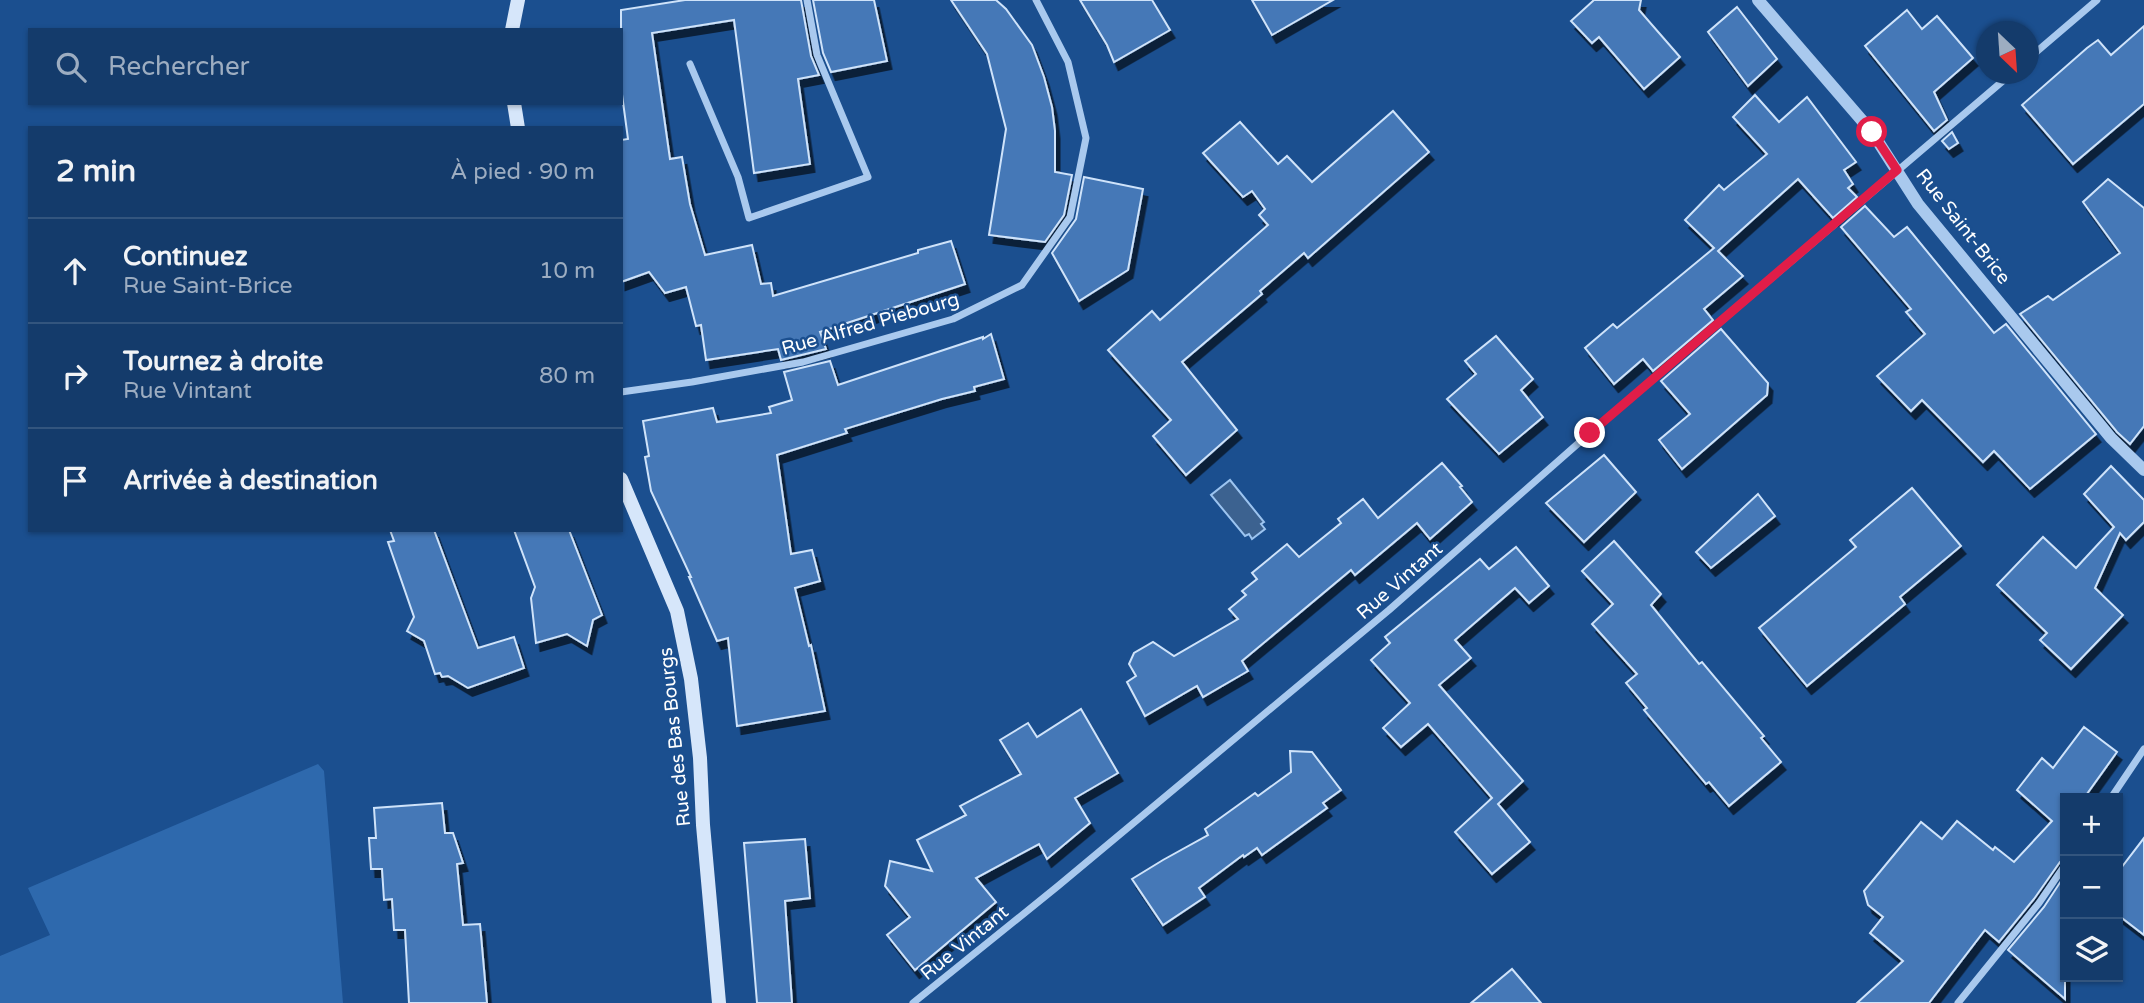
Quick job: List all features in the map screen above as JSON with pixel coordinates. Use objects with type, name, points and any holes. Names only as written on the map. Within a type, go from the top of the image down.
[{"type":"main road","points":[[512,28],[518,0]]},
{"type":"main road","points":[[514,105],[518,126]]},
{"type":"main road","name":"Rue des Bas Bourgs","points":[[623,484],[677,611],[691,679],[700,758],[719,1003]]},
{"type":"street","points":[[691,64],[738,177],[749,218],[868,177],[817,55],[807,0]]},
{"type":"street","name":"Rue Alfred Piebourg","points":[[623,392],[692,383],[803,362],[953,319],[1022,285],[1070,217],[1086,138],[1068,62],[1036,0]]},
{"type":"street","name":"Rue Saint-Brice","points":[[1758,0],[1872,132],[1917,204],[2111,438],[2144,470]]},
{"type":"street","points":[[2039,50],[2097,0]]},
{"type":"street","name":"Rue Vintant","points":[[913,1003],[1069,878],[1390,610],[1590,433],[1999,84]]},
{"type":"street","points":[[2113,793],[2144,749]]},
{"type":"street","points":[[1958,1003],[2039,903],[2060,872]]},
{"type":"shaded area","points":[[1230,480],[1264,522],[1261,524],[1265,529],[1252,539],[1249,534],[1245,536],[1211,495]]},
{"type":"shaded area","points":[[318,764],[324,771],[343,1003],[0,1003],[0,956],[50,935],[28,888]]},
{"type":"building","points":[[685,0],[801,0],[811,56],[819,75],[798,79],[810,164],[754,173],[734,20],[652,33],[670,159],[682,157],[690,204],[705,255],[752,245],[761,284],[771,283],[773,296],[951,241],[965,284],[820,332],[826,349],[781,360],[778,349],[706,360],[701,325],[696,326],[686,287],[665,293],[649,272],[623,281],[623,140],[628,139],[623,102],[621,10]]},
{"type":"building","points":[[813,0],[874,0],[887,61],[831,72],[823,53]]},
{"type":"building","points":[[951,0],[996,0],[1006,9],[1032,45],[1052,107],[1055,172],[1072,175],[1064,215],[1045,242],[989,235],[1006,129],[987,54]]},
{"type":"building","points":[[1080,0],[1152,0],[1170,30],[1114,62]]},
{"type":"building","points":[[1252,0],[1333,0],[1272,35]]},
{"type":"building","points":[[1594,0],[1641,0],[1639,10],[1680,57],[1644,89],[1599,37],[1592,43],[1571,21]]},
{"type":"building","points":[[1737,7],[1777,59],[1748,86],[1708,32]]},
{"type":"building","points":[[1907,10],[1922,29],[1937,16],[1973,58],[1934,92],[1947,120],[1934,131],[1865,46]]},
{"type":"building","points":[[2144,26],[2144,104],[2073,164],[2022,105],[2098,40],[2111,55]]},
{"type":"building","points":[[1755,95],[1779,122],[1807,97],[1856,162],[1844,170],[1853,184],[1848,188],[1857,197],[1833,218],[1798,179],[1718,251],[1743,276],[1704,309],[1713,320],[1653,371],[1643,359],[1614,384],[1585,348],[1613,324],[1617,328],[1714,248],[1685,220],[1719,185],[1724,190],[1767,154],[1733,117]]},
{"type":"building","points":[[1393,111],[1429,152],[1308,258],[1304,253],[1260,291],[1262,294],[1182,362],[1237,430],[1186,475],[1153,436],[1171,420],[1108,350],[1152,311],[1160,320],[1268,225],[1259,215],[1265,209],[1252,191],[1243,197],[1203,153],[1240,122],[1278,164],[1287,156],[1312,182]]},
{"type":"building","points":[[1952,132],[1958,143],[1949,149],[1942,141]]},
{"type":"building","points":[[1084,177],[1143,189],[1128,270],[1079,301],[1052,253],[1076,219]]},
{"type":"building","points":[[2108,179],[2144,208],[2144,426],[2130,444],[2117,432],[2020,314],[2048,296],[2053,300],[2120,253],[2083,202]]},
{"type":"building","points":[[1865,206],[1894,237],[1907,227],[1994,333],[2006,324],[2096,434],[2030,489],[1994,451],[1983,462],[1922,400],[1911,411],[1877,376],[1925,334],[1906,312],[1911,309],[1841,227]]},
{"type":"building","points":[[1721,329],[1768,383],[1767,395],[1682,469],[1659,440],[1690,414],[1661,381]]},
{"type":"building","points":[[991,334],[1004,379],[974,387],[975,391],[845,429],[847,433],[777,455],[791,554],[812,550],[820,581],[795,588],[825,711],[737,726],[728,638],[717,641],[651,491],[645,457],[649,456],[643,421],[713,408],[717,422],[771,413],[769,407],[792,400],[784,372],[830,361],[838,385],[983,339]]},
{"type":"building","points":[[1496,336],[1533,379],[1521,390],[1543,417],[1499,454],[1447,399],[1476,374],[1465,361]]},
{"type":"building","points":[[1604,455],[1636,492],[1584,542],[1546,503]]},
{"type":"building","points":[[1442,463],[1472,502],[1430,539],[1417,523],[1355,575],[1351,570],[1242,661],[1248,671],[1203,697],[1197,686],[1145,716],[1127,682],[1136,676],[1129,664],[1134,653],[1153,642],[1174,656],[1238,619],[1229,609],[1246,595],[1242,591],[1257,579],[1252,573],[1287,544],[1299,557],[1341,523],[1338,519],[1363,499],[1378,518]]},
{"type":"building","points":[[2111,466],[2144,500],[2144,522],[2126,540],[2120,533],[2095,588],[2123,615],[2071,669],[2040,640],[2047,633],[1997,585],[2043,537],[2076,568],[2114,527],[2084,494]]},
{"type":"building","points":[[1912,488],[1961,546],[1900,597],[1905,604],[1807,686],[1759,628],[1856,547],[1850,540]]},
{"type":"building","points":[[1758,494],[1775,516],[1711,568],[1696,552]]},
{"type":"building","points":[[391,532],[435,532],[478,648],[514,637],[524,668],[468,688],[448,676],[435,674],[424,641],[407,631],[414,617],[388,542],[394,541]]},
{"type":"building","points":[[515,532],[570,532],[602,615],[593,620],[587,646],[567,634],[536,643],[531,598],[535,587]]},
{"type":"building","points":[[1614,541],[1661,594],[1651,605],[1699,664],[1702,662],[1764,736],[1761,738],[1781,762],[1729,806],[1709,782],[1706,784],[1644,710],[1647,708],[1626,683],[1637,674],[1592,624],[1613,604],[1582,571]]},
{"type":"building","points":[[1516,547],[1549,586],[1529,603],[1515,588],[1455,640],[1471,658],[1439,685],[1523,781],[1498,804],[1530,842],[1492,874],[1455,832],[1492,798],[1428,724],[1401,747],[1383,728],[1410,703],[1371,660],[1390,643],[1385,637],[1480,559],[1489,569]]},
{"type":"building","points":[[1081,709],[1118,773],[1075,798],[1090,823],[1047,859],[1039,844],[976,878],[996,902],[915,970],[887,935],[910,917],[885,886],[890,861],[932,871],[917,840],[966,815],[960,806],[1021,774],[1000,740],[1028,723],[1037,737]]},
{"type":"building","points":[[2084,727],[2117,752],[2088,793],[2060,793],[2060,862],[1999,942],[1985,930],[1929,1003],[1857,1003],[1903,961],[1870,933],[1883,917],[1868,905],[1864,891],[1921,822],[1942,839],[1957,821],[1993,850],[1995,847],[2014,862],[2052,821],[2017,790],[2042,758],[2053,768]]},
{"type":"building","points":[[1290,751],[1312,752],[1341,790],[1323,803],[1327,808],[1262,855],[1257,848],[1244,857],[1243,855],[1199,888],[1205,897],[1163,925],[1132,879],[1208,835],[1205,829],[1255,793],[1258,796],[1291,772]]},
{"type":"building","points":[[442,803],[445,833],[453,833],[463,863],[457,864],[463,925],[480,924],[487,1003],[409,1003],[405,930],[394,930],[392,899],[384,900],[382,869],[371,869],[369,838],[376,838],[374,808]]},
{"type":"building","points":[[2144,838],[2144,935],[2123,919],[2123,865]]},
{"type":"building","points":[[805,839],[810,898],[785,901],[792,1003],[757,1003],[744,843]]},
{"type":"building","points":[[2060,883],[2060,982],[2065,982],[2065,999],[2008,950],[2044,907]]},
{"type":"building","points":[[1512,969],[1541,1003],[1471,1003]]},
{"type":"route","points":[[1590,433],[1897,170],[1872,132]]}]
